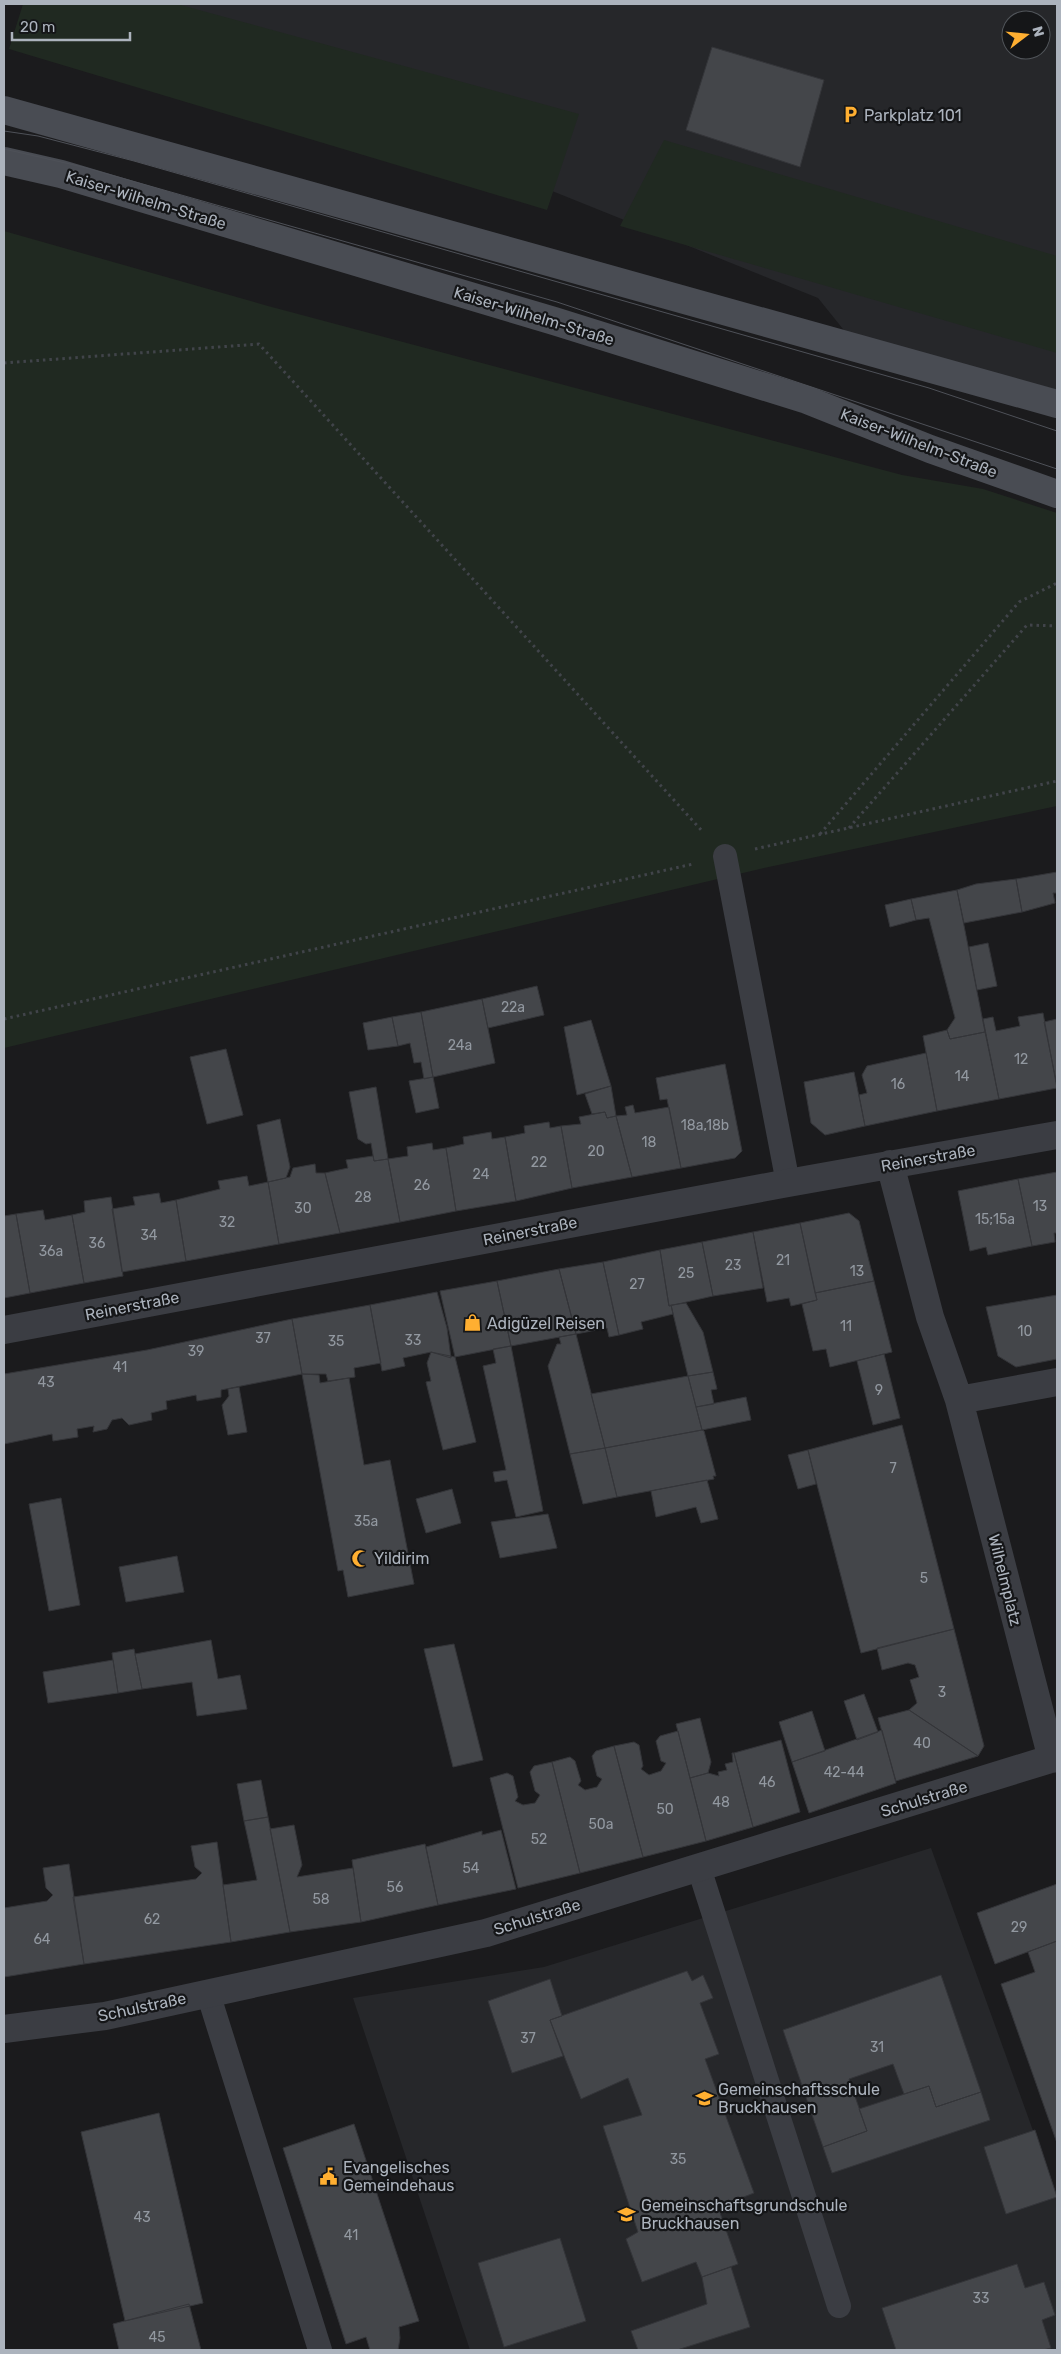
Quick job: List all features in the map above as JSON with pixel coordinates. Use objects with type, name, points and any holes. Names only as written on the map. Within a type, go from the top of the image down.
[{"type":"main road","points":[[4,110],[1057,404]]},
{"type":"main road","name":"Kaiser-Wilhelm-Straße","points":[[4,161],[71,177],[554,321],[807,400],[930,449],[1057,494]]},
{"type":"street","name":"Reinerstraße","points":[[4,1330],[890,1164],[1057,1135]]},
{"type":"street","name":"Wilhelmplatz","points":[[890,1164],[930,1317],[959,1400],[1055,1758]]},
{"type":"street","points":[[959,1400],[1057,1382]]},
{"type":"street","name":"Schulstraße","points":[[4,2029],[105,2016],[486,1933],[1055,1758]]},
{"type":"lane","points":[[725,856],[788,1183]]},
{"type":"lane","points":[[699,1868],[838,2306]]},
{"type":"lane","points":[[208,1994],[320,2350]]},
{"type":"path","points":[[4,363],[259,344],[725,856]]},
{"type":"path","points":[[820,835],[1019,602],[1057,583]]},
{"type":"path","points":[[849,828],[1027,625],[1057,626]]},
{"type":"path","points":[[4,1019],[1057,781]]},
{"type":"shaded area","points":[[23,4],[177,4],[579,114],[547,210],[9,49]]},
{"type":"shaded area","points":[[88,4],[1057,4],[1057,390],[847,334],[818,298]]},
{"type":"shaded area","points":[[664,140],[1057,256],[1057,353],[620,226]]},
{"type":"shaded area","points":[[4,231],[268,306],[902,475],[983,489],[1057,513],[1057,806],[764,868],[4,1048]]},
{"type":"shaded area","name":"Gemeinschaftsschule Bruckhausen","points":[[931,1848],[1057,2197],[1057,2350],[470,2350],[353,1998],[544,1967]]},
{"type":"building","points":[[712,47],[824,80],[800,167],[686,130]]},
{"type":"building","points":[[1057,872],[1057,893],[1053,893],[1055,903],[1022,912],[1016,879]]},
{"type":"building","points":[[1016,879],[1022,912],[964,923],[957,890],[976,884]]},
{"type":"building","points":[[957,890],[985,1032],[950,1039],[947,1030],[955,1018],[929,918],[916,920],[911,899]]},
{"type":"building","points":[[911,899],[916,920],[890,927],[885,905]]},
{"type":"building","points":[[988,943],[997,986],[977,990],[969,947]]},
{"type":"building","points":[[537,986],[544,1015],[488,1028],[482,999]]},
{"type":"building","points":[[482,999],[495,1063],[433,1077],[421,1012]]},
{"type":"building","points":[[421,1012],[433,1077],[424,1079],[421,1062],[414,1063],[410,1043],[398,1046],[392,1017]]},
{"type":"building","points":[[1043,1013],[1057,1088],[999,1099],[983,1019],[993,1017],[996,1031],[1020,1026],[1018,1017]]},
{"type":"building","points":[[392,1017],[398,1046],[368,1050],[363,1023]]},
{"type":"building","points":[[1057,1019],[1057,1085],[1044,1022]]},
{"type":"building","points":[[591,1020],[611,1086],[577,1095],[564,1027]]},
{"type":"building","points":[[947,1030],[950,1039],[985,1032],[999,1099],[937,1111],[923,1036]]},
{"type":"building","points":[[226,1049],[243,1115],[207,1124],[190,1057]]},
{"type":"building","points":[[926,1053],[937,1111],[865,1126],[859,1095],[867,1093],[862,1075],[867,1066]]},
{"type":"building","points":[[725,1064],[742,1151],[735,1158],[681,1168],[667,1099],[660,1100],[656,1078]]},
{"type":"building","points":[[854,1072],[865,1126],[825,1135],[811,1123],[804,1082]]},
{"type":"building","points":[[433,1077],[439,1108],[416,1113],[409,1081]]},
{"type":"building","points":[[611,1086],[616,1116],[607,1118],[605,1112],[592,1114],[585,1094]]},
{"type":"building","points":[[376,1087],[388,1159],[374,1161],[371,1143],[366,1144],[358,1139],[349,1092]]},
{"type":"building","points":[[633,1105],[635,1113],[669,1107],[681,1168],[632,1177],[616,1116],[627,1115],[625,1107]]},
{"type":"building","points":[[605,1112],[607,1118],[616,1116],[632,1177],[572,1188],[561,1126],[581,1124],[579,1117]]},
{"type":"building","points":[[280,1119],[290,1167],[286,1178],[268,1182],[257,1125]]},
{"type":"building","points":[[549,1122],[550,1128],[561,1126],[572,1188],[516,1201],[505,1137],[525,1133],[524,1126]]},
{"type":"building","points":[[491,1132],[492,1139],[505,1137],[516,1201],[456,1211],[446,1148],[464,1144],[463,1137]]},
{"type":"building","points":[[432,1143],[433,1150],[446,1148],[456,1211],[400,1222],[388,1159],[408,1156],[407,1147]]},
{"type":"building","points":[[373,1156],[374,1161],[388,1159],[400,1222],[340,1233],[325,1173],[348,1168],[346,1160]]},
{"type":"building","points":[[315,1164],[316,1173],[325,1173],[340,1233],[279,1244],[268,1182],[290,1177],[293,1168]]},
{"type":"building","points":[[1057,1172],[1057,1233],[1054,1233],[1055,1242],[1032,1246],[1018,1179]]},
{"type":"building","points":[[247,1176],[249,1186],[268,1182],[279,1244],[186,1261],[176,1200],[220,1189],[218,1181]]},
{"type":"building","points":[[1018,1179],[1032,1246],[988,1255],[986,1247],[970,1251],[958,1191]]},
{"type":"building","points":[[159,1193],[161,1203],[176,1200],[186,1261],[122,1272],[112,1209],[135,1205],[133,1197]]},
{"type":"building","points":[[111,1197],[123,1276],[84,1283],[72,1215],[85,1212],[84,1201]]},
{"type":"building","points":[[43,1210],[45,1220],[72,1215],[84,1283],[30,1293],[16,1214]]},
{"type":"building","points":[[849,1213],[859,1221],[874,1281],[815,1293],[800,1223]]},
{"type":"building","points":[[16,1214],[30,1293],[4,1298],[4,1216]]},
{"type":"building","points":[[800,1223],[817,1300],[791,1306],[789,1298],[767,1302],[753,1232]]},
{"type":"building","points":[[753,1232],[763,1288],[713,1296],[702,1242]]},
{"type":"building","points":[[702,1242],[713,1296],[669,1306],[660,1250]]},
{"type":"building","points":[[660,1250],[669,1306],[671,1305],[673,1314],[641,1322],[643,1329],[619,1335],[603,1262]]},
{"type":"building","points":[[603,1262],[619,1335],[609,1337],[607,1328],[576,1334],[559,1269]]},
{"type":"building","points":[[559,1269],[576,1334],[511,1346],[497,1281]]},
{"type":"building","points":[[497,1281],[511,1346],[455,1357],[440,1291]]},
{"type":"building","points":[[874,1281],[892,1352],[830,1367],[826,1349],[813,1351],[802,1304],[817,1300],[815,1293]]},
{"type":"building","points":[[437,1292],[447,1328],[451,1358],[431,1352],[403,1358],[405,1366],[382,1371],[370,1305]]},
{"type":"building","points":[[1057,1295],[1057,1359],[1016,1367],[998,1356],[986,1307]]},
{"type":"building","points":[[686,1303],[703,1332],[713,1372],[688,1376],[671,1305]]},
{"type":"building","points":[[370,1305],[381,1363],[354,1368],[355,1377],[328,1381],[326,1374],[302,1374],[292,1319]]},
{"type":"building","points":[[292,1319],[302,1374],[221,1390],[221,1397],[197,1401],[196,1395],[166,1401],[167,1409],[151,1413],[152,1420],[129,1425],[122,1418],[112,1420],[107,1429],[93,1432],[94,1426],[77,1429],[78,1437],[53,1441],[52,1434],[4,1444],[4,1374],[147,1350]]},
{"type":"building","points":[[576,1334],[605,1448],[570,1454],[548,1366],[557,1344],[561,1344],[559,1337]]},
{"type":"building","points":[[511,1346],[543,1511],[516,1517],[507,1480],[495,1482],[493,1472],[506,1470],[483,1366],[496,1363],[493,1349]]},
{"type":"building","points":[[431,1352],[455,1357],[476,1442],[443,1450],[426,1382],[431,1381],[427,1363]]},
{"type":"building","points":[[884,1354],[900,1418],[873,1425],[857,1361]]},
{"type":"building","points":[[713,1372],[717,1389],[711,1390],[714,1404],[696,1407],[688,1376]]},
{"type":"building","points":[[302,1374],[319,1375],[320,1383],[349,1378],[364,1465],[390,1460],[414,1584],[348,1597],[343,1570],[338,1571]]},
{"type":"building","points":[[688,1376],[702,1430],[605,1448],[591,1394]]},
{"type":"building","points":[[239,1387],[247,1432],[228,1435],[222,1405],[229,1396],[228,1389]]},
{"type":"building","points":[[746,1397],[751,1420],[702,1430],[696,1407]]},
{"type":"building","points":[[902,1425],[954,1629],[861,1653],[808,1450]]},
{"type":"building","points":[[704,1431],[716,1476],[713,1476],[714,1479],[617,1497],[605,1448]]},
{"type":"building","points":[[605,1448],[617,1497],[583,1504],[570,1454]]},
{"type":"building","points":[[808,1450],[816,1484],[798,1489],[788,1455]]},
{"type":"building","points":[[707,1480],[718,1519],[701,1523],[696,1507],[656,1517],[651,1491]]},
{"type":"building","points":[[452,1489],[461,1523],[426,1533],[416,1499]]},
{"type":"building","points":[[61,1498],[80,1605],[49,1611],[29,1504]]},
{"type":"building","points":[[548,1514],[557,1548],[500,1558],[491,1522]]},
{"type":"building","points":[[177,1556],[184,1592],[126,1602],[119,1567]]},
{"type":"building","points":[[954,1629],[984,1746],[978,1756],[909,1710],[917,1703],[910,1680],[919,1677],[915,1665],[908,1663],[882,1670],[877,1648]]},
{"type":"building","points":[[211,1640],[218,1679],[240,1675],[247,1709],[197,1716],[192,1682],[142,1689],[135,1654]]},
{"type":"building","points":[[454,1644],[483,1760],[453,1767],[424,1649]]},
{"type":"building","points":[[134,1649],[142,1689],[118,1693],[112,1653]]},
{"type":"building","points":[[113,1660],[118,1693],[48,1703],[43,1672]]},
{"type":"building","points":[[864,1694],[878,1732],[857,1740],[844,1701]]},
{"type":"building","points":[[909,1710],[978,1756],[896,1781],[878,1718]]},
{"type":"building","points":[[812,1711],[825,1751],[792,1762],[779,1722]]},
{"type":"building","points":[[700,1718],[711,1762],[708,1773],[690,1778],[676,1724]]},
{"type":"building","points":[[882,1730],[896,1783],[809,1813],[792,1762]]},
{"type":"building","points":[[678,1731],[706,1841],[643,1857],[614,1746],[634,1742],[639,1745],[643,1766],[641,1769],[649,1775],[661,1771],[666,1763],[661,1761],[656,1741],[660,1736]]},
{"type":"building","points":[[781,1740],[800,1812],[753,1827],[734,1753]]},
{"type":"building","points":[[614,1746],[643,1857],[580,1873],[552,1762],[570,1757],[575,1761],[581,1781],[578,1785],[585,1790],[597,1787],[602,1779],[597,1776],[592,1756],[596,1751]]},
{"type":"building","points":[[732,1753],[734,1753],[753,1827],[706,1841],[690,1778],[708,1773],[719,1776],[718,1772],[727,1770],[725,1764],[733,1762]]},
{"type":"building","points":[[552,1762],[580,1873],[518,1888],[490,1778],[507,1773],[513,1776],[518,1797],[515,1801],[523,1805],[535,1803],[540,1795],[535,1791],[530,1772],[534,1766]]},
{"type":"building","points":[[261,1780],[268,1817],[244,1821],[237,1784]]},
{"type":"building","points":[[268,1817],[290,1932],[231,1942],[223,1885],[257,1880],[244,1821]]},
{"type":"building","points":[[294,1825],[302,1865],[297,1877],[353,1868],[361,1922],[290,1932],[270,1829]]},
{"type":"building","points":[[501,1830],[516,1889],[438,1905],[426,1847],[482,1831],[482,1835]]},
{"type":"building","points":[[217,1842],[231,1942],[84,1964],[73,1897],[196,1879],[202,1873],[195,1867],[191,1846]]},
{"type":"building","points":[[425,1844],[438,1905],[361,1922],[352,1860]]},
{"type":"building","points":[[69,1864],[84,1964],[4,1977],[4,1908],[47,1901],[53,1895],[46,1888],[43,1868]]},
{"type":"building","points":[[1057,1884],[1057,1941],[995,1964],[977,1913]]},
{"type":"building","points":[[1057,1941],[1057,2143],[1001,1984],[1035,1972],[1028,1952]]},
{"type":"building","points":[[687,1971],[692,1981],[703,1975],[713,1998],[700,2003],[719,2054],[705,2059],[754,2193],[718,2207],[738,2264],[702,2277],[696,2262],[642,2282],[626,2239],[638,2232],[603,2126],[642,2115],[628,2078],[581,2099],[550,2020]]},
{"type":"building","points":[[941,1975],[981,2092],[936,2107],[929,2086],[904,2094],[893,2064],[849,2079],[867,2131],[823,2147],[783,2030]]},
{"type":"building","points":[[550,1979],[562,2016],[550,2020],[563,2056],[512,2073],[488,2001]]},
{"type":"building","points":[[929,2086],[936,2107],[981,2092],[990,2120],[832,2173],[823,2147],[867,2131],[859,2109]]},
{"type":"building","points":[[159,2113],[203,2303],[125,2321],[81,2132]]},
{"type":"building","points":[[354,2124],[419,2321],[399,2327],[398,2350],[370,2350],[366,2337],[346,2344],[283,2148]]},
{"type":"building","points":[[1035,2130],[1057,2197],[1006,2214],[984,2147]]},
{"type":"building","points":[[560,2238],[586,2321],[504,2347],[478,2263]]},
{"type":"building","points":[[1017,2264],[1025,2288],[1044,2282],[1055,2315],[1042,2320],[1051,2348],[1043,2350],[896,2350],[882,2308]]},
{"type":"building","points":[[731,2267],[750,2327],[677,2350],[638,2350],[631,2331],[707,2304],[702,2277]]},
{"type":"building","points":[[189,2304],[201,2350],[119,2350],[113,2324]]},
{"type":"tram line","points":[[4,131],[38,136],[134,161],[929,388],[1057,431]]},
{"type":"tram line","points":[[4,149],[83,167],[557,302],[1057,469]]},
{"type":"place","name":"Parkplatz 101","points":[[850,115]]},
{"type":"place","name":"Adigüzel Reisen","points":[[473,1323]]},
{"type":"place","name":"Yildirim","points":[[360,1558]]},
{"type":"place","name":"Gemeinschaftsschule Bruckhausen","points":[[704,2098]]},
{"type":"place","name":"Evangelisches Gemeindehaus","points":[[329,2176]]},
{"type":"place","name":"Gemeinschaftsgrundschule Bruckhausen","points":[[627,2214]]}]
